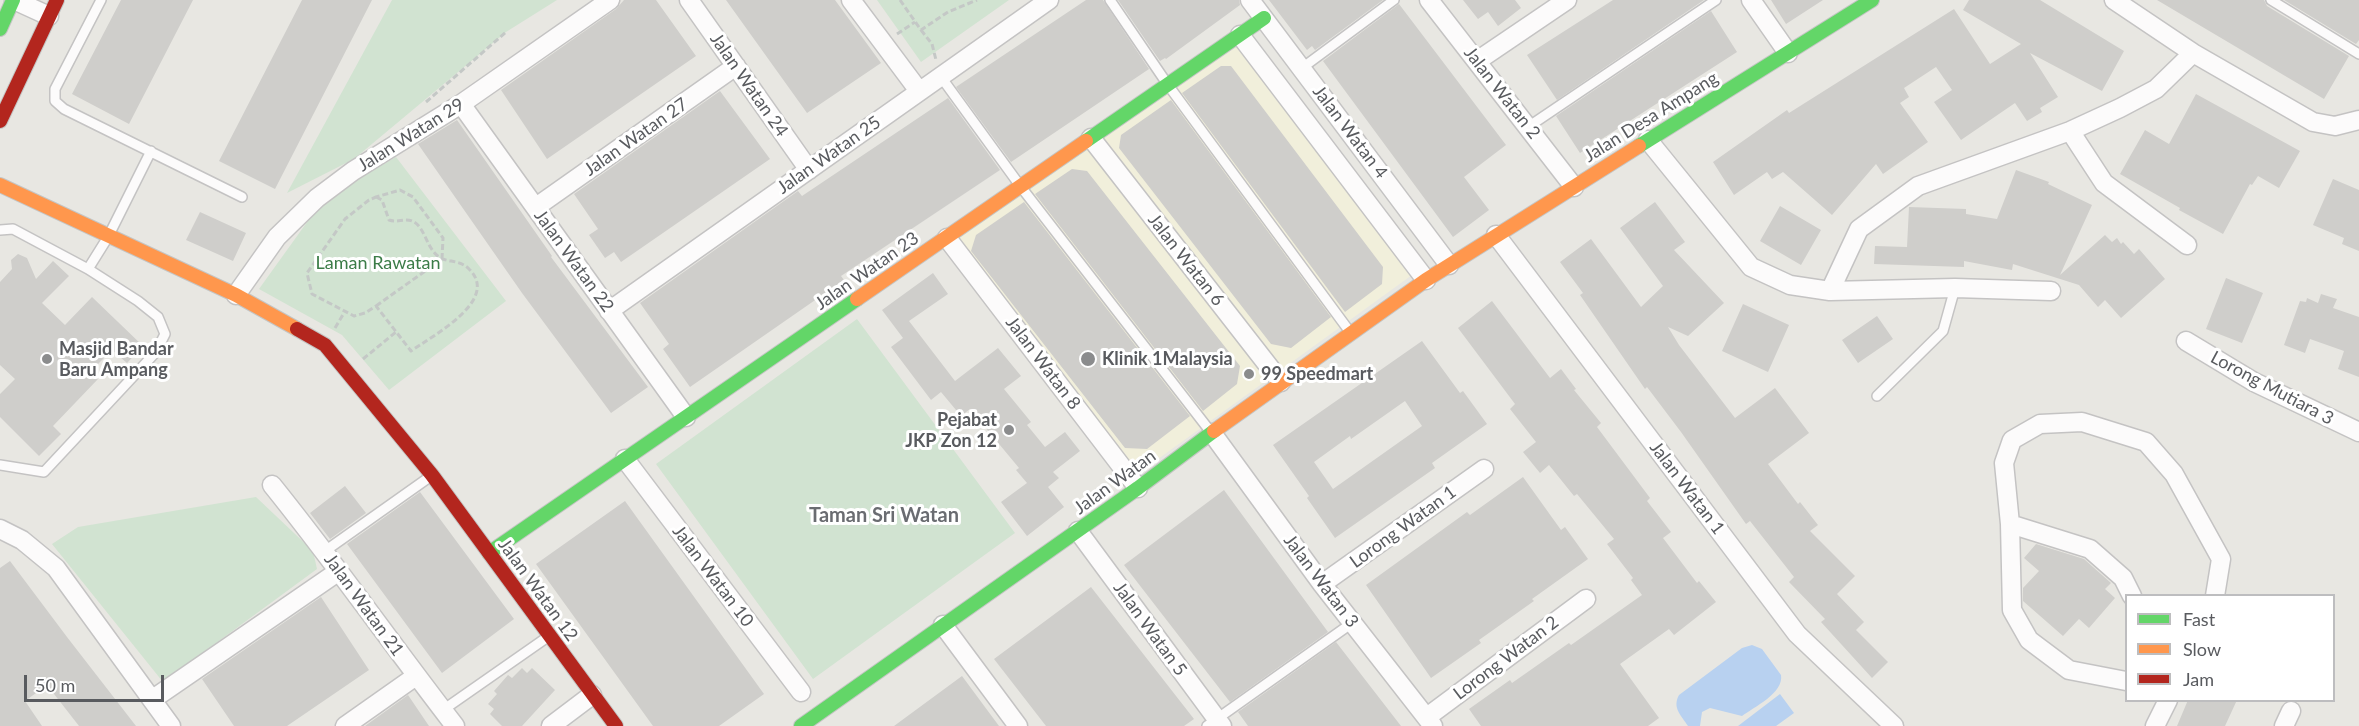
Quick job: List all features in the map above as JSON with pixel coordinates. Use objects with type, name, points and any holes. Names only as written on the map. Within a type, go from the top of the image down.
[{"type":"street","points":[[0,29],[14,0],[53,8],[0,121]]},
{"type":"street","name":"Jalan Watan 29","points":[[236,295],[277,237],[317,198],[353,171],[461,104],[610,0]]},
{"type":"street","name":"Jalan Watan 24","points":[[689,0],[809,170]]},
{"type":"street","points":[[851,0],[920,91]]},
{"type":"street","name":"Jalan Watan 25","points":[[609,311],[1048,0]]},
{"type":"street","name":"Jalan Watan 4","points":[[1250,0],[1449,265]]},
{"type":"street","name":"Jalan Watan 2","points":[[1429,0],[1574,187]]},
{"type":"street","points":[[1477,61],[1567,0]]},
{"type":"street","points":[[1751,0],[1788,52]]},
{"type":"street","name":"Jalan Desa Ampang","points":[[1449,265],[1872,0]]},
{"type":"street","points":[[2114,0],[2193,53],[2313,122],[2336,126],[2359,120]]},
{"type":"street","name":"Jalan Watan 23","points":[[489,553],[1264,18]]},
{"type":"street","name":"Jalan Watan 4","points":[[1240,35],[1426,280]]},
{"type":"street","points":[[1830,291],[1859,229],[1918,186],[2070,131],[2156,89],[2193,53]]},
{"type":"street","name":"Jalan Watan 27","points":[[536,207],[736,66]]},
{"type":"street","name":"Jalan Watan 22","points":[[461,104],[686,417]]},
{"type":"street","points":[[2070,131],[2104,183],[2187,245]]},
{"type":"street","name":"Jalan Watan 6","points":[[1091,138],[1281,382]]},
{"type":"street","points":[[1648,140],[1751,267],[1790,285],[1830,291],[1955,288],[2052,291]]},
{"type":"street","points":[[0,185],[108,237]]},
{"type":"street","name":"Jalan Watan 1","points":[[1496,235],[1797,634],[1894,726]]},
{"type":"street","name":"Jalan Watan 12","points":[[108,237],[236,295],[325,345],[432,475],[616,726]]},
{"type":"street","name":"Jalan Watan 8","points":[[947,238],[1138,488]]},
{"type":"street","name":"Jalan Watan","points":[[812,723],[943,625],[1138,488],[1281,382],[1449,265]]},
{"type":"street","name":"Lorong Mutiara 3","points":[[2186,341],[2254,382],[2359,432]]},
{"type":"street","points":[[2125,681],[2069,670],[2029,640],[2012,610],[2010,524],[2004,463],[2012,440],[2040,424],[2082,422],[2146,442],[2174,474],[2221,559],[2215,594]]},
{"type":"street","name":"Jalan Watan 3","points":[[1212,434],[1322,585],[1430,721]]},
{"type":"street","name":"Jalan Watan 10","points":[[625,459],[801,692]]},
{"type":"street","name":"Lorong Watan 1","points":[[1322,585],[1484,469]]},
{"type":"street","name":"Jalan Watan 21","points":[[272,485],[326,551],[455,726]]},
{"type":"street","points":[[2010,524],[2090,549],[2123,578],[2131,594]]},
{"type":"street","points":[[0,529],[22,540],[56,568],[171,726]]},
{"type":"street","name":"Jalan Watan 5","points":[[1078,531],[1215,724]]},
{"type":"street","points":[[153,699],[339,571]]},
{"type":"street","name":"Lorong Watan 2","points":[[1430,721],[1586,599]]},
{"type":"street","points":[[943,625],[1018,726]]},
{"type":"street","points":[[345,726],[416,676]]},
{"type":"street","points":[[551,726],[592,695]]},
{"type":"street","points":[[2155,726],[2167,702]]},
{"type":"lane","points":[[101,0],[56,89],[55,101],[64,109],[242,197]]},
{"type":"lane","points":[[1110,0],[1168,85],[1351,334]]},
{"type":"lane","points":[[1302,68],[1394,0]]},
{"type":"lane","points":[[1528,127],[1716,0]]},
{"type":"lane","points":[[2271,0],[2359,54]]},
{"type":"lane","points":[[941,77],[1021,187],[1212,434]]},
{"type":"lane","points":[[88,269],[108,237],[151,151]]},
{"type":"lane","points":[[0,230],[13,229],[88,269],[158,317],[165,334],[156,352],[44,472],[0,465]]},
{"type":"lane","points":[[1877,396],[1943,331],[1955,288]]},
{"type":"lane","points":[[326,551],[432,475]]},
{"type":"lane","points":[[1215,724],[1352,623]]},
{"type":"lane","points":[[443,710],[549,636]]},
{"type":"path","points":[[900,0],[932,44],[941,77]]},
{"type":"path","points":[[921,30],[948,12],[977,0]]},
{"type":"path","points":[[400,190],[413,197],[443,238],[442,259],[376,306],[365,313],[354,316],[312,294],[307,273],[345,219],[369,200],[400,190]]},
{"type":"path","points":[[376,197],[382,200],[389,220],[409,220],[417,224],[434,253],[442,259],[462,264],[475,276],[477,291],[472,305],[411,351],[376,306]]},
{"type":"path","points":[[348,371],[396,332]]},
{"type":"shaded area","points":[[1239,45],[1412,275],[1136,475],[957,239]]},
{"type":"green space","points":[[392,0],[557,0],[506,32],[354,159],[287,193]]},
{"type":"green space","points":[[877,0],[1009,0],[921,62]]},
{"type":"green space","name":"Laman Rawatan","points":[[396,157],[506,301],[389,390],[342,335],[259,289],[310,218],[337,191]]},
{"type":"green space","points":[[857,319],[1015,533],[813,679],[656,464]]},
{"type":"green space","points":[[256,497],[313,551],[317,569],[163,682],[52,544],[78,527]]},
{"type":"water","points":[[1752,645],[1762,649],[1781,675],[1778,688],[1767,699],[1742,716],[1710,708],[1702,712],[1700,726],[1688,726],[1677,708],[1679,695],[1742,648]]},
{"type":"water","points":[[1780,694],[1794,713],[1776,726],[1738,726]]},
{"type":"building","points":[[121,0],[193,0],[129,124],[72,94]]},
{"type":"building","points":[[302,0],[372,0],[275,189],[219,161]]},
{"type":"building","points":[[624,0],[656,0],[696,56],[547,159],[501,90],[616,9]]},
{"type":"building","points":[[726,0],[835,0],[881,63],[807,113]]},
{"type":"building","points":[[1086,0],[1103,0],[1149,69],[1011,162],[956,87]]},
{"type":"building","points":[[1118,0],[1239,0],[1240,5],[1166,59],[1160,61]]},
{"type":"building","points":[[1269,0],[1383,0],[1315,50],[1312,46],[1307,50]]},
{"type":"building","points":[[1463,0],[1515,0],[1521,8],[1498,26],[1488,12],[1478,19]]},
{"type":"building","points":[[1613,0],[1704,0],[1557,100],[1527,55]]},
{"type":"building","points":[[1771,0],[1823,0],[1786,24]]},
{"type":"building","points":[[1969,0],[2040,0],[2124,51],[2102,91],[2030,53],[2058,97],[2040,108],[2042,112],[2027,121],[2015,103],[1961,140],[1934,102],[1952,90],[1936,67],[1904,88],[1909,97],[1900,103],[1928,142],[1883,174],[1876,164],[1832,215],[1783,172],[1772,179],[1767,172],[1734,195],[1713,162],[1787,110],[1789,113],[1954,9],[1990,64],[2021,44],[1963,10]]},
{"type":"building","points":[[2157,0],[2264,0],[2267,6],[2349,56],[2324,99]]},
{"type":"building","points":[[2284,0],[2359,0],[2359,40],[2356,44]]},
{"type":"building","points":[[1399,4],[1506,145],[1464,177],[1489,210],[1453,237],[1323,61]]},
{"type":"building","points":[[1711,11],[1737,52],[1580,153],[1556,116]]},
{"type":"building","points":[[1221,66],[1231,66],[1383,267],[1382,284],[1345,312],[1182,93]]},
{"type":"building","points":[[720,91],[770,159],[621,262],[614,252],[605,258],[589,235],[598,229],[574,194]]},
{"type":"building","points":[[2196,94],[2300,151],[2279,188],[2258,176],[2252,185],[2250,184],[2223,234],[2120,174],[2145,130],[2169,144]]},
{"type":"building","points":[[948,98],[1000,170],[841,276],[844,280],[690,387],[663,349],[669,344],[640,303],[798,191],[802,196]]},
{"type":"building","points":[[1171,100],[1331,317],[1291,348],[1271,344],[1119,148],[1121,135]]},
{"type":"building","points":[[457,120],[551,257],[648,387],[611,413],[522,293],[418,144]]},
{"type":"building","points":[[1072,169],[1087,171],[1240,366],[1237,384],[1203,411],[1035,194]]},
{"type":"building","points":[[2016,170],[2049,182],[2048,184],[2092,205],[2060,275],[2105,235],[2112,242],[2117,238],[2134,254],[2139,249],[2165,279],[2121,318],[2105,300],[2098,307],[2079,285],[2013,264],[2012,270],[1964,261],[1964,267],[1874,264],[1875,246],[1907,247],[1909,207],[1966,209],[1966,214],[1997,219]]},
{"type":"building","points":[[2333,179],[2359,190],[2359,251],[2342,244],[2344,238],[2313,225]]},
{"type":"building","points":[[1024,202],[1190,416],[1147,449],[1125,448],[971,251],[976,235]]},
{"type":"building","points":[[1655,202],[1685,242],[1674,250],[1724,303],[1688,336],[1668,327],[1679,345],[1735,418],[1775,388],[1809,433],[1768,464],[1798,504],[1800,502],[1818,525],[1810,531],[1855,576],[1837,594],[1864,622],[1856,630],[1888,662],[1872,678],[1821,622],[1825,619],[1789,582],[1794,577],[1750,521],[1746,524],[1681,432],[1647,387],[1645,389],[1580,295],[1583,293],[1560,262],[1591,239],[1641,307],[1663,286],[1620,228]]},
{"type":"building","points":[[1780,206],[1821,230],[1801,265],[1760,241]]},
{"type":"building","points":[[200,212],[246,233],[233,261],[186,240]]},
{"type":"building","name":"Masjid Bandar Baru Ampang","points":[[18,254],[27,258],[36,279],[53,261],[69,276],[42,303],[65,325],[92,297],[143,346],[127,363],[112,350],[90,372],[98,379],[53,426],[61,434],[39,456],[0,417],[0,394],[15,379],[0,365],[0,282],[12,269],[11,260]]},
{"type":"building","points":[[933,273],[948,294],[909,321],[955,381],[998,348],[1021,376],[1004,389],[1031,422],[1027,425],[1045,447],[1065,432],[1080,451],[1053,472],[1059,478],[1048,487],[1064,507],[1027,536],[1001,502],[1027,483],[1016,470],[1019,468],[970,409],[961,416],[941,392],[931,400],[891,347],[903,338],[882,310]]},
{"type":"building","points":[[2226,278],[2263,293],[2242,343],[2206,329]]},
{"type":"building","points":[[2321,294],[2337,299],[2333,308],[2359,317],[2359,377],[2338,369],[2344,351],[2310,339],[2305,353],[2284,345],[2300,301],[2306,302],[2307,298],[2318,303]]},
{"type":"building","points":[[1492,301],[1550,378],[1561,369],[1576,389],[1574,390],[1601,423],[1597,427],[1650,498],[1647,501],[1671,532],[1663,538],[1697,583],[1699,581],[1716,602],[1674,635],[1669,629],[1620,664],[1659,718],[1648,726],[1481,726],[1469,709],[1510,680],[1512,683],[1569,643],[1571,645],[1642,595],[1631,580],[1633,578],[1607,544],[1614,539],[1577,494],[1574,496],[1549,465],[1540,473],[1523,452],[1536,442],[1510,409],[1515,404],[1458,328]]},
{"type":"building","points":[[1743,304],[1789,325],[1768,372],[1722,351]]},
{"type":"building","points":[[1877,316],[1893,339],[1858,363],[1842,340]]},
{"type":"building","points":[[1422,341],[1460,393],[1463,391],[1487,424],[1432,463],[1435,468],[1335,538],[1273,445]],"holes":[[[1405,401],[1422,426],[1333,489],[1314,462]]]},
{"type":"building","points":[[1523,477],[1561,530],[1565,527],[1588,559],[1479,640],[1481,643],[1431,678],[1366,585],[1467,512],[1470,515]]},
{"type":"building","points":[[345,486],[366,513],[330,539],[310,513]]},
{"type":"building","points":[[1224,490],[1328,632],[1230,702],[1124,565]]},
{"type":"building","points":[[420,492],[514,619],[442,673],[347,544]]},
{"type":"building","points":[[625,501],[764,694],[719,726],[653,726],[536,564]]},
{"type":"building","points":[[2036,544],[2084,559],[2111,583],[2105,589],[2115,598],[2089,628],[2079,619],[2063,636],[2023,601],[2023,588],[2039,571],[2024,558]]},
{"type":"building","points":[[10,561],[136,726],[79,726],[47,685],[25,701],[42,726],[0,726],[0,568]]},
{"type":"building","points":[[1091,587],[1194,719],[1184,726],[1046,726],[994,659]]},
{"type":"building","points":[[321,597],[369,670],[287,726],[234,726],[202,679]]},
{"type":"building","points":[[1336,642],[1401,726],[1248,726],[1238,712]]},
{"type":"building","points":[[522,668],[527,673],[532,668],[555,690],[522,726],[502,726],[490,714],[494,709],[488,704],[497,694],[494,691],[508,675],[512,678]]},
{"type":"building","points":[[962,676],[999,726],[894,726]]},
{"type":"building","points":[[408,695],[429,726],[365,726]]},
{"type":"building","points":[[2187,702],[2236,702],[2225,726],[2177,726]]},
{"type":"traffic: fast","points":[[0,29],[13,0]]},
{"type":"traffic: fast","points":[[1639,146],[1872,0]]},
{"type":"traffic: fast","points":[[1086,141],[1264,18]]},
{"type":"traffic: fast","points":[[489,553],[857,299]]},
{"type":"traffic: fast","points":[[801,726],[1138,488],[1214,431]]},
{"type":"traffic: slow","points":[[857,299],[1086,141]]},
{"type":"traffic: slow","points":[[1214,431],[1426,280],[1639,146]]},
{"type":"traffic: slow","points":[[0,185],[236,295],[297,329]]},
{"type":"traffic: jam","points":[[0,121],[57,0]]},
{"type":"traffic: jam","points":[[297,329],[325,345],[432,475],[616,726]]},
{"type":"place","name":"Masjid Bandar Baru Ampang","points":[[47,359]]},
{"type":"place","name":"Klinik 1Malaysia","points":[[1088,359]]},
{"type":"place","name":"99 Speedmart","points":[[1249,374]]},
{"type":"place","name":"Pejabat JKP Zon 12","points":[[1009,430]]},
{"type":"district","name":"Taman Sri Watan","points":[[884,516]]}]
